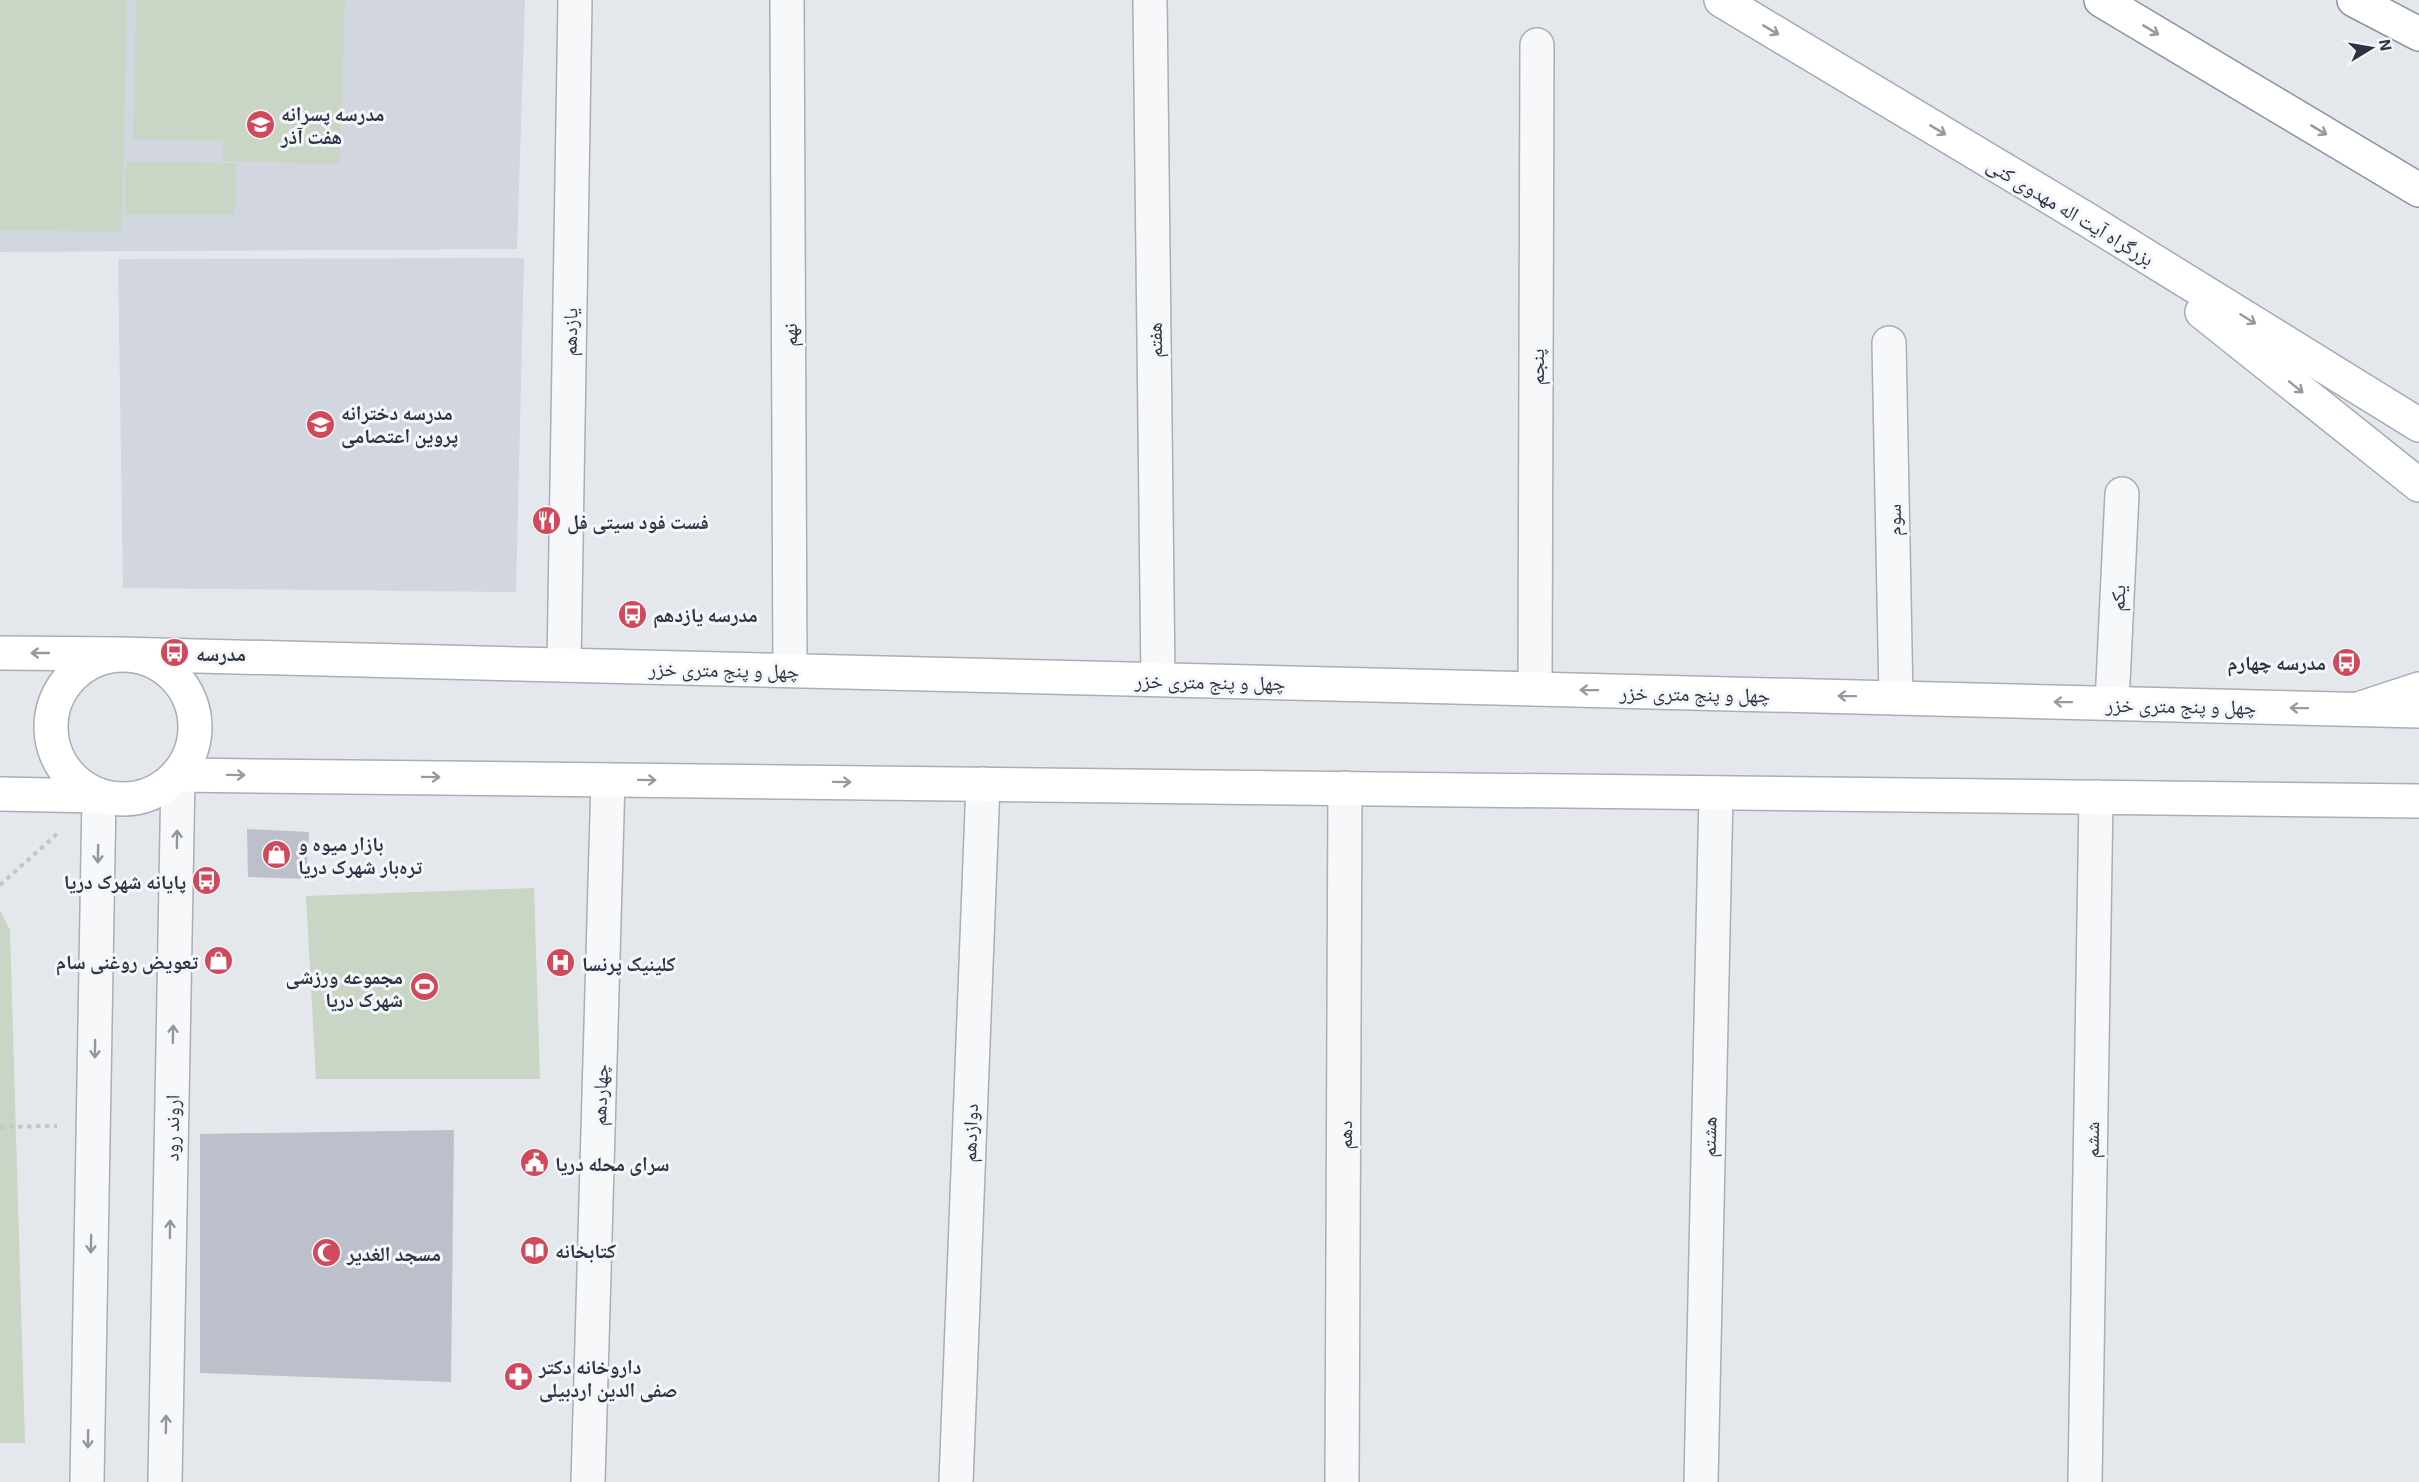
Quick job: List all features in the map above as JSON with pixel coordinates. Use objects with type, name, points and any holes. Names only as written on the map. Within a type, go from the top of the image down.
[{"type":"main road","name":"بزرگراه آیت اله مهدوی کنی","points":[[1721,0],[2086,219],[2419,425]]},
{"type":"main road","points":[[2101,0],[2419,190]]},
{"type":"main road","points":[[2354,0],[2419,34]]},
{"type":"main road","points":[[2393,0],[2419,19]]},
{"type":"main road","points":[[2385,170],[2419,204]]},
{"type":"main road","points":[[2086,219],[2419,485]]},
{"type":"main road","name":"چهل و پنج متری خزر","points":[[0,653],[790,670],[2419,711]]},
{"type":"main road","points":[[0,794],[99,796],[120,800],[142,798],[161,789],[178,775],[190,754],[196,730],[192,706],[182,684],[165,668],[143,657],[119,654],[95,659],[74,672],[58,693],[50,716],[51,741],[60,765],[77,784],[99,796]]},
{"type":"main road","points":[[2358,710],[2419,689]]},
{"type":"main road","points":[[178,775],[2419,801]]},
{"type":"street","name":"یازدهم","points":[[564,665],[575,0]]},
{"type":"street","name":"نهم","points":[[787,0],[790,670]]},
{"type":"street","name":"هفتم","points":[[1150,0],[1158,679]]},
{"type":"street","name":"پنجم","points":[[1535,689],[1537,45]]},
{"type":"street","name":"سوم","points":[[1889,343],[1896,698]]},
{"type":"street","name":"یکم","points":[[2112,703],[2122,494]]},
{"type":"street","name":"اروند رود","points":[[165,1482],[178,775]]},
{"type":"street","name":"چهاردهم","points":[[588,1482],[608,780]]},
{"type":"street","name":"دوازدهم","points":[[956,1482],[983,784]]},
{"type":"street","name":"دهم","points":[[1342,1482],[1346,788]]},
{"type":"street","name":"هشتم","points":[[1701,1482],[1716,793]]},
{"type":"street","points":[[87,1482],[99,796]]},
{"type":"street","name":"ششم","points":[[2085,1482],[2096,797]]},
{"type":"path","points":[[0,885],[99,796]]},
{"type":"path","points":[[0,1127],[93,1125]]},
{"type":"shaded area","name":"مدرسه پسرانه هفت آذر","points":[[0,0],[525,0],[517,249],[0,252]]},
{"type":"shaded area","name":"مدرسه دخترانه پروین اعتصامی","points":[[524,258],[516,592],[123,588],[118,259]]},
{"type":"green space","points":[[0,0],[127,0],[122,232],[0,230]]},
{"type":"green space","points":[[136,0],[345,0],[340,164],[223,161],[223,141],[133,139]]},
{"type":"green space","points":[[126,162],[236,163],[235,215],[125,214]]},
{"type":"green space","name":"مجموعه ورزشی شهرک دریا","points":[[534,888],[540,1079],[316,1079],[306,896]]},
{"type":"green space","points":[[0,910],[10,930],[25,1443],[0,1443]]},
{"type":"building","name":"بازار میوه و تره‌بار شهرک دریا","points":[[247,829],[309,832],[306,879],[248,877]]},
{"type":"building","name":"مسجد الغدیر","points":[[454,1130],[451,1382],[200,1373],[200,1134]]},
{"type":"place","name":"مدرسه پسرانه هفت آذر","points":[[260,125]]},
{"type":"place","name":"مدرسه دخترانه پروین اعتصامی","points":[[320,424]]},
{"type":"place","name":"فست فود سیتی فل","points":[[546,521]]},
{"type":"place","name":"مدرسه یازدهم","points":[[632,614]]},
{"type":"place","name":"مدرسه","points":[[175,653]]},
{"type":"place","name":"مدرسه چهارم","points":[[2347,662]]},
{"type":"place","name":"بازار میوه و تره‌بار شهرک دریا","points":[[277,854]]},
{"type":"place","name":"پایانه شهرک دریا","points":[[207,881]]},
{"type":"place","name":"تعویض روغنی سام","points":[[219,961]]},
{"type":"place","name":"کلینیک پرنسا","points":[[561,963]]},
{"type":"place","name":"مجموعه ورزشی شهرک دریا","points":[[424,987]]},
{"type":"place","name":"سرای محله دریا","points":[[534,1163]]},
{"type":"place","name":"کتابخانه","points":[[534,1250]]},
{"type":"place","name":"مسجد الغدیر","points":[[326,1253]]},
{"type":"place","name":"داروخانه دکتر صفی الدین اردبیلی","points":[[518,1377]]}]
